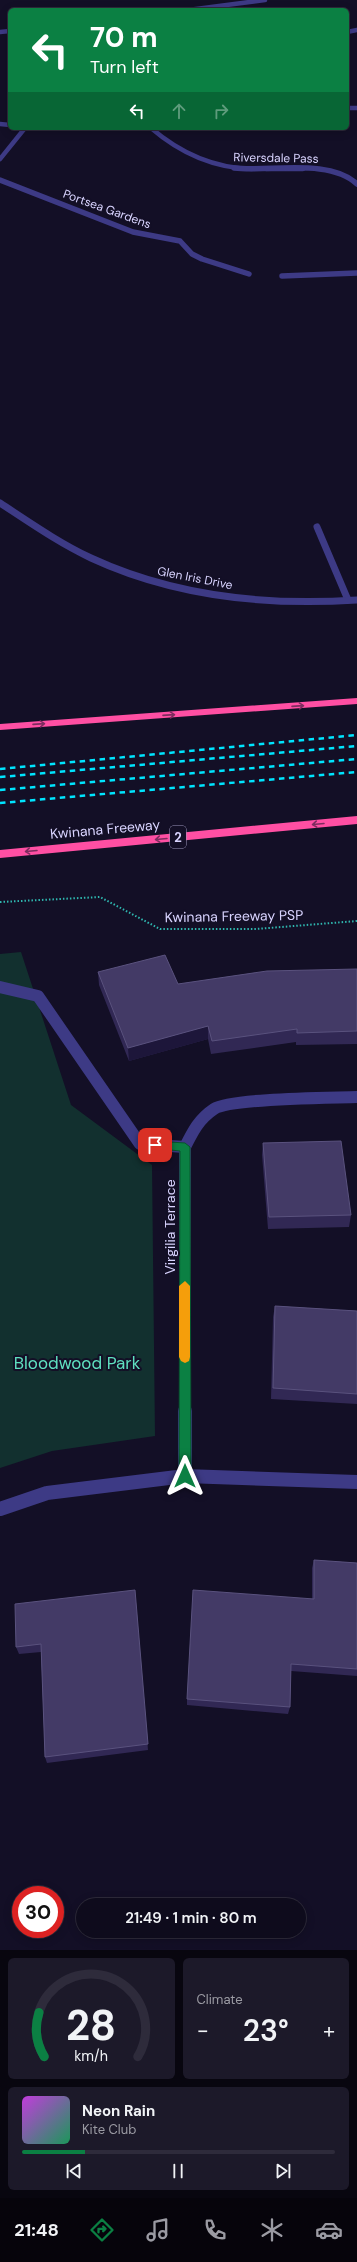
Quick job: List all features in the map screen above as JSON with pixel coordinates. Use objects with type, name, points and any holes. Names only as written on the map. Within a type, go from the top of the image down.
[{"type":"highway","points":[[0,726],[357,701]]},
{"type":"highway","name":"Kwinana Freeway","points":[[0,854],[357,820]]},
{"type":"street","points":[[203,8],[265,0]]},
{"type":"street","points":[[0,159],[24,130]]},
{"type":"street","name":"Riversdale Pass","points":[[153,130],[165,141],[185,154],[227,167],[259,170],[327,169],[350,173],[357,184]]},
{"type":"street","name":"Portsea Gardens","points":[[0,180],[133,232],[180,241],[192,254],[202,259],[249,274]]},
{"type":"street","points":[[282,276],[357,273]]},
{"type":"street","name":"Glen Iris Drive","points":[[1,504],[91,557],[153,582],[194,592],[267,602],[357,600]]},
{"type":"street","points":[[317,527],[348,600]]},
{"type":"street","points":[[0,987],[38,996],[140,1144],[185,1147]]},
{"type":"street","name":"Virgilia Terrace","points":[[185,1476],[185,1147],[198,1122],[216,1108],[248,1102],[357,1096]]},
{"type":"street","points":[[0,1508],[48,1493],[185,1476],[357,1482]]},
{"type":"path","name":"Kwinana Freeway PSP","points":[[0,902],[100,897],[160,929],[256,929],[357,921]]},
{"type":"green space","name":"Bloodwood Park","points":[[21,952],[71,1105],[152,1165],[155,1436],[52,1451],[0,1468],[0,954]]},
{"type":"building","points":[[165,955],[178,984],[267,971],[357,969],[357,1031],[297,1033],[297,1029],[212,1041],[208,1026],[128,1048],[98,972]]},
{"type":"building","points":[[341,1141],[351,1215],[269,1217],[263,1143]]},
{"type":"building","points":[[275,1306],[357,1311],[357,1394],[273,1388]]},
{"type":"building","points":[[314,1560],[357,1563],[357,1669],[291,1664],[290,1707],[187,1699],[193,1590],[314,1599]]},
{"type":"building","points":[[135,1590],[148,1744],[45,1757],[41,1644],[16,1647],[15,1604]]},
{"type":"railway","points":[[0,769],[357,735]]},
{"type":"railway","points":[[0,777],[357,746]]},
{"type":"railway","points":[[0,790],[357,759]]},
{"type":"railway","points":[[0,803],[357,772]]},
{"type":"slow traffic","points":[[185,1286],[185,1357]]},
{"type":"route","points":[[155,1145],[185,1147],[185,1476]]}]
